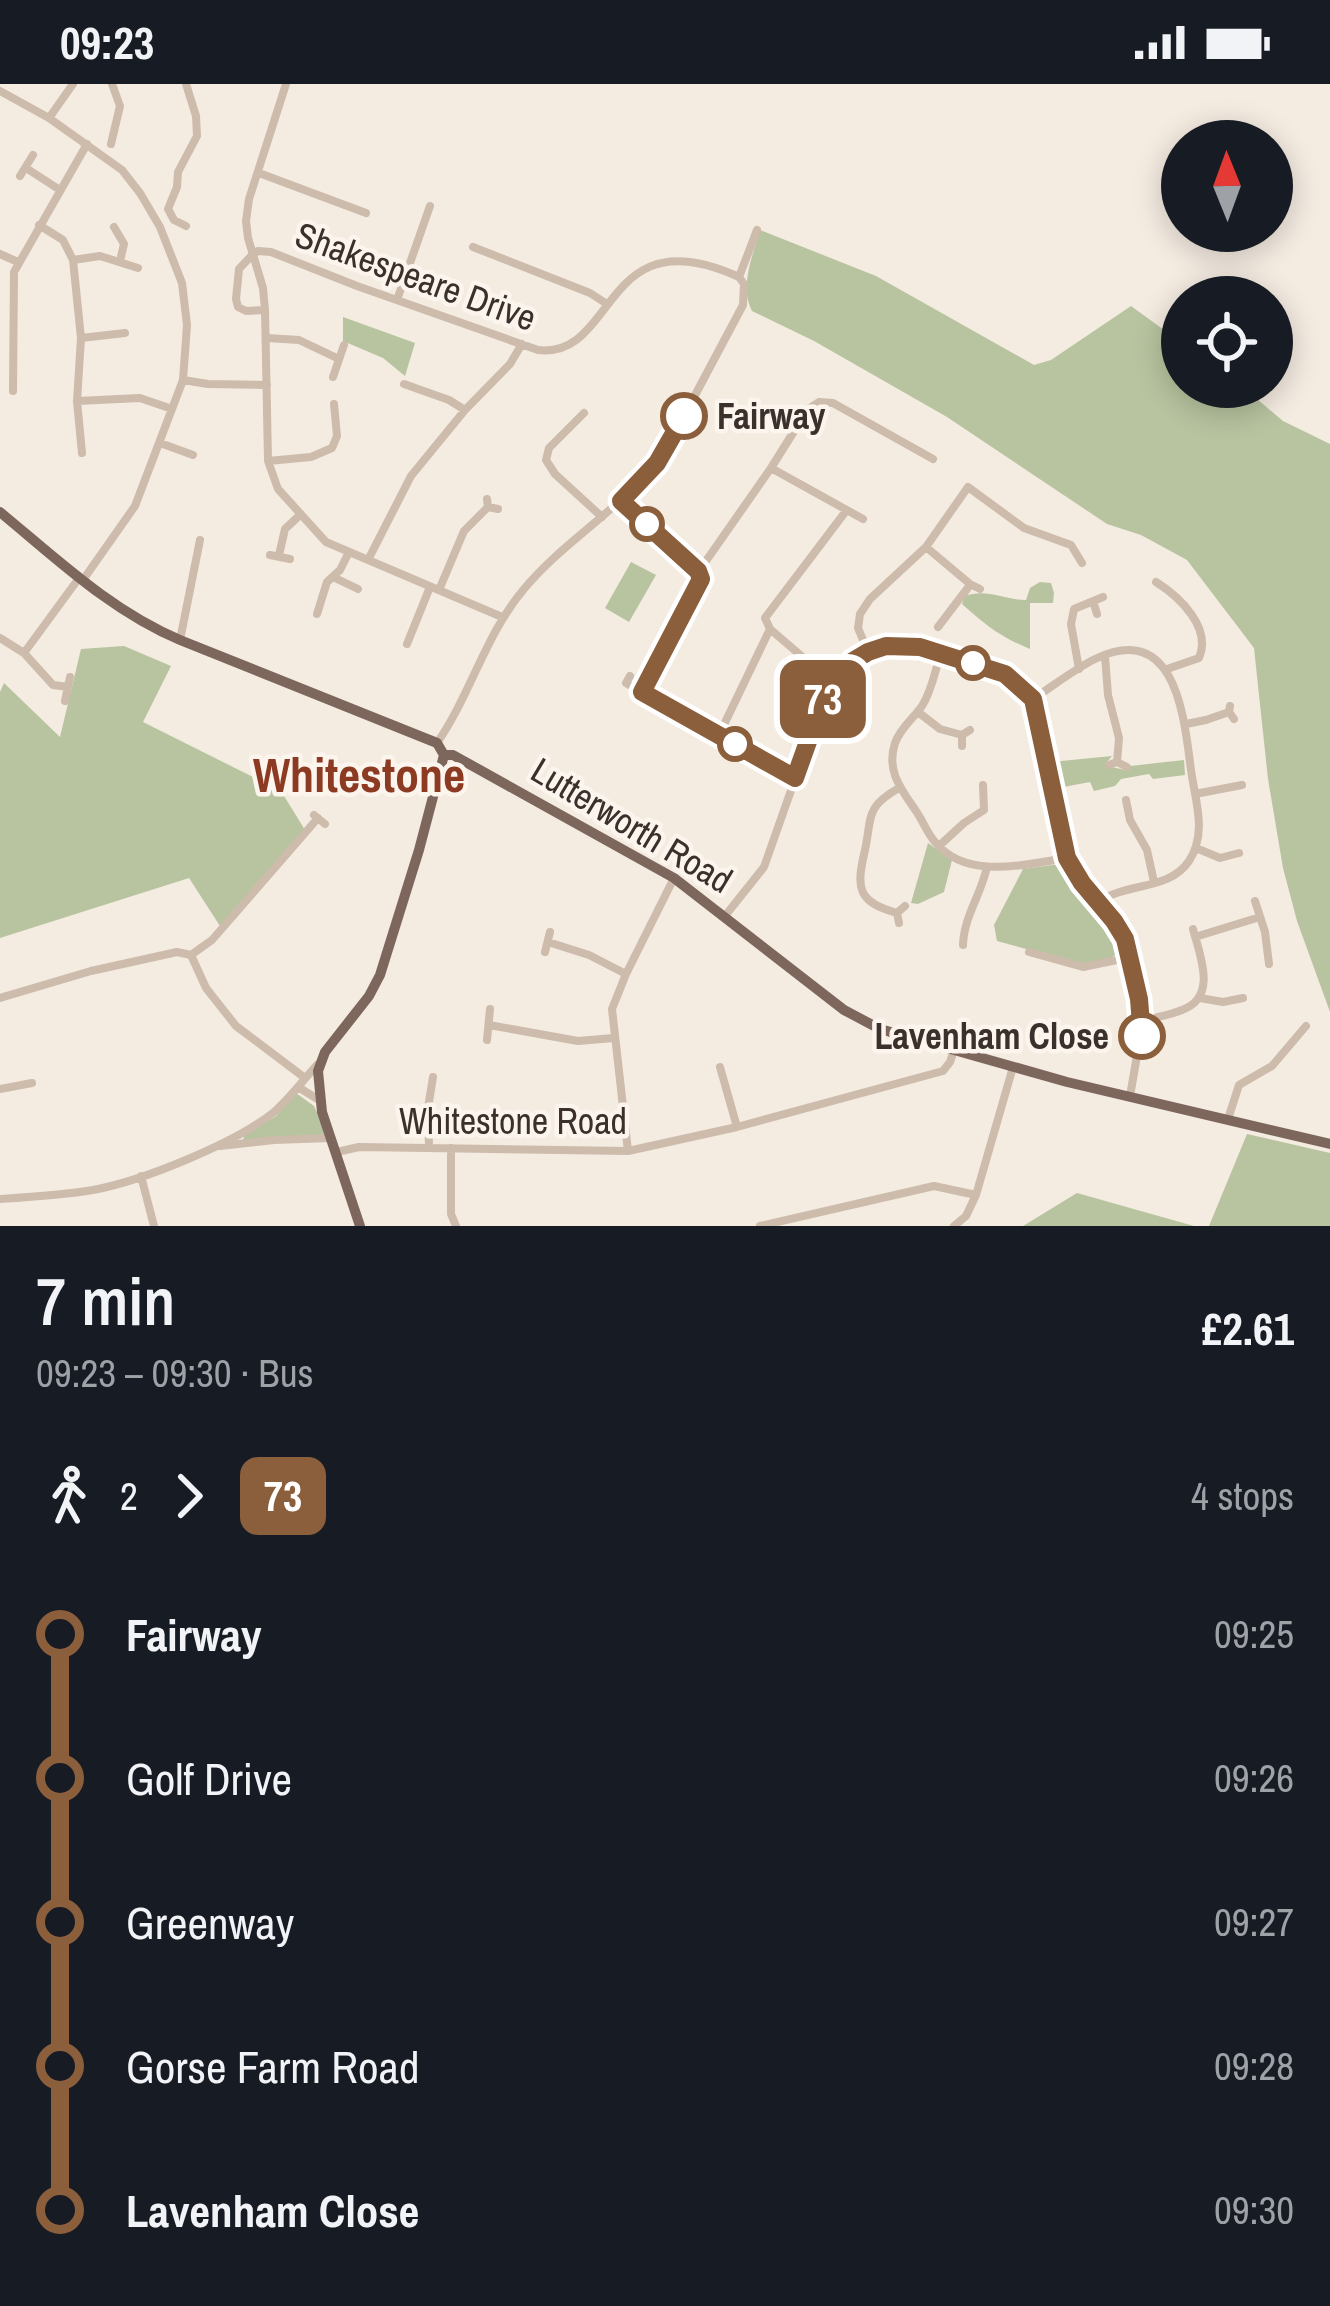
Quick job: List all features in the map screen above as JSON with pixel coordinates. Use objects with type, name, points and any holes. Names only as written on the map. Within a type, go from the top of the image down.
[{"type":"main road","points":[[0,512],[129,614],[180,640],[437,743],[445,755],[380,975],[320,1063],[319,1100],[360,1226]]},
{"type":"main road","name":"Lutterworth Road","points":[[445,755],[526,794],[674,878],[844,1010],[880,1028],[1130,1099],[1330,1144]]},
{"type":"street","points":[[49,118],[73,84]]},
{"type":"street","points":[[110,138],[120,106],[112,84]]},
{"type":"street","points":[[180,226],[170,214],[169,202],[197,127],[186,84]]},
{"type":"street","points":[[286,84],[246,221],[263,288],[268,461],[278,489],[320,538],[502,617]]},
{"type":"street","points":[[0,91],[110,159],[134,184],[171,250],[187,325],[183,380],[135,506],[24,653]]},
{"type":"street","points":[[13,391],[8,380],[12,284],[18,262],[87,144]]},
{"type":"street","points":[[33,155],[23,172],[60,190]]},
{"type":"street","points":[[260,173],[366,213]]},
{"type":"street","points":[[397,300],[430,206]]},
{"type":"street","points":[[39,225],[63,240],[73,260],[81,338],[77,401],[84,448]]},
{"type":"street","points":[[114,226],[124,244],[120,261]]},
{"type":"street","points":[[437,743],[502,617],[527,585],[657,463],[743,305],[739,277],[757,230]]},
{"type":"street","points":[[476,251],[590,293],[607,304]]},
{"type":"street","name":"Shakespeare Drive","points":[[253,254],[271,252],[550,351],[576,341],[646,267],[667,260],[690,261],[739,277]]},
{"type":"street","points":[[0,254],[18,262]]},
{"type":"street","points":[[253,254],[239,268],[236,299],[246,311],[265,310]]},
{"type":"street","points":[[73,260],[100,256],[138,268]]},
{"type":"street","points":[[81,338],[122,331]]},
{"type":"street","points":[[267,338],[299,340],[338,359]]},
{"type":"street","points":[[0,340],[12,340]]},
{"type":"street","points":[[368,560],[411,476],[510,364],[522,344]]},
{"type":"street","points":[[333,377],[344,345]]},
{"type":"street","points":[[183,380],[267,385]]},
{"type":"street","points":[[404,383],[465,410]]},
{"type":"street","points":[[77,401],[140,398],[172,409]]},
{"type":"street","points":[[698,571],[808,409],[819,402],[833,403],[933,459]]},
{"type":"street","points":[[268,461],[311,457],[335,445],[334,404]]},
{"type":"street","points":[[576,415],[549,448],[546,460],[602,517]]},
{"type":"street","points":[[336,423],[348,422]]},
{"type":"street","points":[[160,443],[193,458],[193,443]]},
{"type":"street","points":[[771,468],[863,518]]},
{"type":"street","points":[[868,652],[860,634],[860,614],[926,547],[968,487],[1024,528],[1065,541],[1084,558]]},
{"type":"street","points":[[621,501],[698,571],[700,583],[642,692]]},
{"type":"street","points":[[407,644],[464,531],[491,505]]},
{"type":"street","points":[[833,683],[765,620],[847,511]]},
{"type":"street","points":[[290,559],[274,555],[285,529],[301,514]]},
{"type":"street","points":[[180,640],[200,540]]},
{"type":"street","points":[[926,547],[975,587],[943,624]]},
{"type":"street","points":[[317,614],[327,582],[349,552]]},
{"type":"street","points":[[333,577],[358,590]]},
{"type":"street","points":[[1154,580],[1200,626],[1203,647],[1199,658],[1167,669]]},
{"type":"street","points":[[1079,669],[1071,619],[1074,609],[1098,599],[1097,614]]},
{"type":"street","points":[[719,735],[770,629]]},
{"type":"street","points":[[0,638],[24,653],[53,685],[69,682],[65,701]]},
{"type":"street","points":[[725,916],[764,867],[825,694],[853,661],[886,646],[920,647],[1005,674],[1033,699],[1067,858],[1119,928],[1131,957],[1143,1021],[1130,1099]]},
{"type":"street","points":[[1033,699],[1105,656],[1132,651],[1167,669],[1180,698],[1200,826],[1196,848],[1178,872],[1162,881],[1117,891],[1099,902]]},
{"type":"street","points":[[941,653],[927,698],[895,744],[899,788],[939,846],[957,860],[987,867],[1067,858]]},
{"type":"street","points":[[1105,656],[1108,695],[1119,738],[1118,765]]},
{"type":"street","points":[[630,676],[626,683],[795,778]]},
{"type":"street","points":[[918,712],[940,729],[966,732],[962,746]]},
{"type":"street","points":[[1186,724],[1231,712]]},
{"type":"street","points":[[1195,794],[1245,784]]},
{"type":"street","points":[[899,788],[869,815],[859,875],[872,904],[901,914]]},
{"type":"street","points":[[939,846],[982,813],[986,801],[980,791]]},
{"type":"street","points":[[1128,798],[1130,820],[1147,850],[1154,882]]},
{"type":"street","points":[[0,998],[91,971],[177,952],[191,955],[212,940],[319,819]]},
{"type":"street","points":[[1196,848],[1220,858],[1239,851]]},
{"type":"street","points":[[966,940],[966,921],[987,867]]},
{"type":"street","points":[[628,1151],[612,1009],[674,878]]},
{"type":"street","points":[[1255,901],[1271,958]]},
{"type":"street","points":[[1143,1021],[1189,1008],[1200,998],[1204,976],[1194,933],[1260,917]]},
{"type":"street","points":[[548,942],[626,974]]},
{"type":"street","points":[[1029,952],[1083,967],[1131,957]]},
{"type":"street","points":[[191,955],[206,988],[236,1026],[319,1100]]},
{"type":"street","points":[[1200,998],[1223,1002],[1243,998]]},
{"type":"street","points":[[487,1040],[490,1009]]},
{"type":"street","points":[[489,1025],[578,1040],[614,1038]]},
{"type":"street","points":[[1228,1119],[1239,1085],[1272,1066],[1301,1027]]},
{"type":"street","name":"Whitestone Road","points":[[337,1152],[359,1147],[628,1151],[943,1071],[954,1051]]},
{"type":"street","points":[[0,1199],[96,1189],[212,1148],[263,1120],[320,1063]]},
{"type":"street","points":[[720,1067],[737,1127]]},
{"type":"street","points":[[954,1226],[966,1216],[976,1195],[1012,1067]]},
{"type":"street","points":[[429,1148],[428,1108],[434,1077]]},
{"type":"street","points":[[0,1089],[32,1083]]},
{"type":"street","points":[[212,1148],[332,1138]]},
{"type":"street","points":[[451,1148],[451,1214],[456,1226]]},
{"type":"street","points":[[141,1176],[154,1226]]},
{"type":"street","points":[[760,1226],[934,1186],[976,1195]]},
{"type":"green space","points":[[760,230],[876,276],[1034,365],[1051,360],[1131,306],[1161,328],[1161,408],[1268,408],[1283,421],[1330,444],[1330,1012],[1283,868],[1254,648],[1187,560],[1141,535],[1107,524],[947,417],[752,311],[747,281]]},
{"type":"green space","points":[[343,317],[415,343],[405,376],[383,358],[343,341]]},
{"type":"green space","points":[[631,562],[656,575],[629,622],[605,608]]},
{"type":"green space","points":[[1051,583],[1053,603],[1030,603],[1030,649],[994,630],[962,604],[965,596],[980,593],[1026,600],[1030,588]]},
{"type":"green space","points":[[124,646],[171,666],[143,722],[281,791],[305,830],[220,926],[189,878],[0,938],[0,692],[4,683],[60,737],[81,649]]},
{"type":"green space","points":[[1112,756],[1107,762],[1111,767],[1126,770],[1184,760],[1185,775],[1153,779],[1149,774],[1094,791],[1090,782],[1058,788],[1051,762]]},
{"type":"green space","points":[[928,843],[952,860],[944,892],[911,903]]},
{"type":"green space","points":[[1060,864],[1111,926],[1120,945],[1114,956],[1078,963],[997,941],[994,925],[1023,869]]},
{"type":"green space","points":[[296,1093],[314,1106],[327,1135],[243,1141],[276,1116]]},
{"type":"green space","points":[[1247,1134],[1330,1153],[1330,1226],[1209,1226]]},
{"type":"green space","points":[[1077,1193],[1194,1226],[1023,1226]]},
{"type":"bus line","name":"73","points":[[684,416],[657,463],[621,501],[698,571],[701,579],[642,692],[795,778],[825,694],[853,661],[868,652],[886,646],[920,647],[997,670],[1017,682],[1033,699],[1067,858],[1125,939],[1142,1036]]},
{"type":"place","name":"Fairway","points":[[684,416]]},
{"type":"place","name":"Lavenham Close","points":[[1142,1036]]},
{"type":"district","name":"Whitestone","points":[[359,775]]}]
